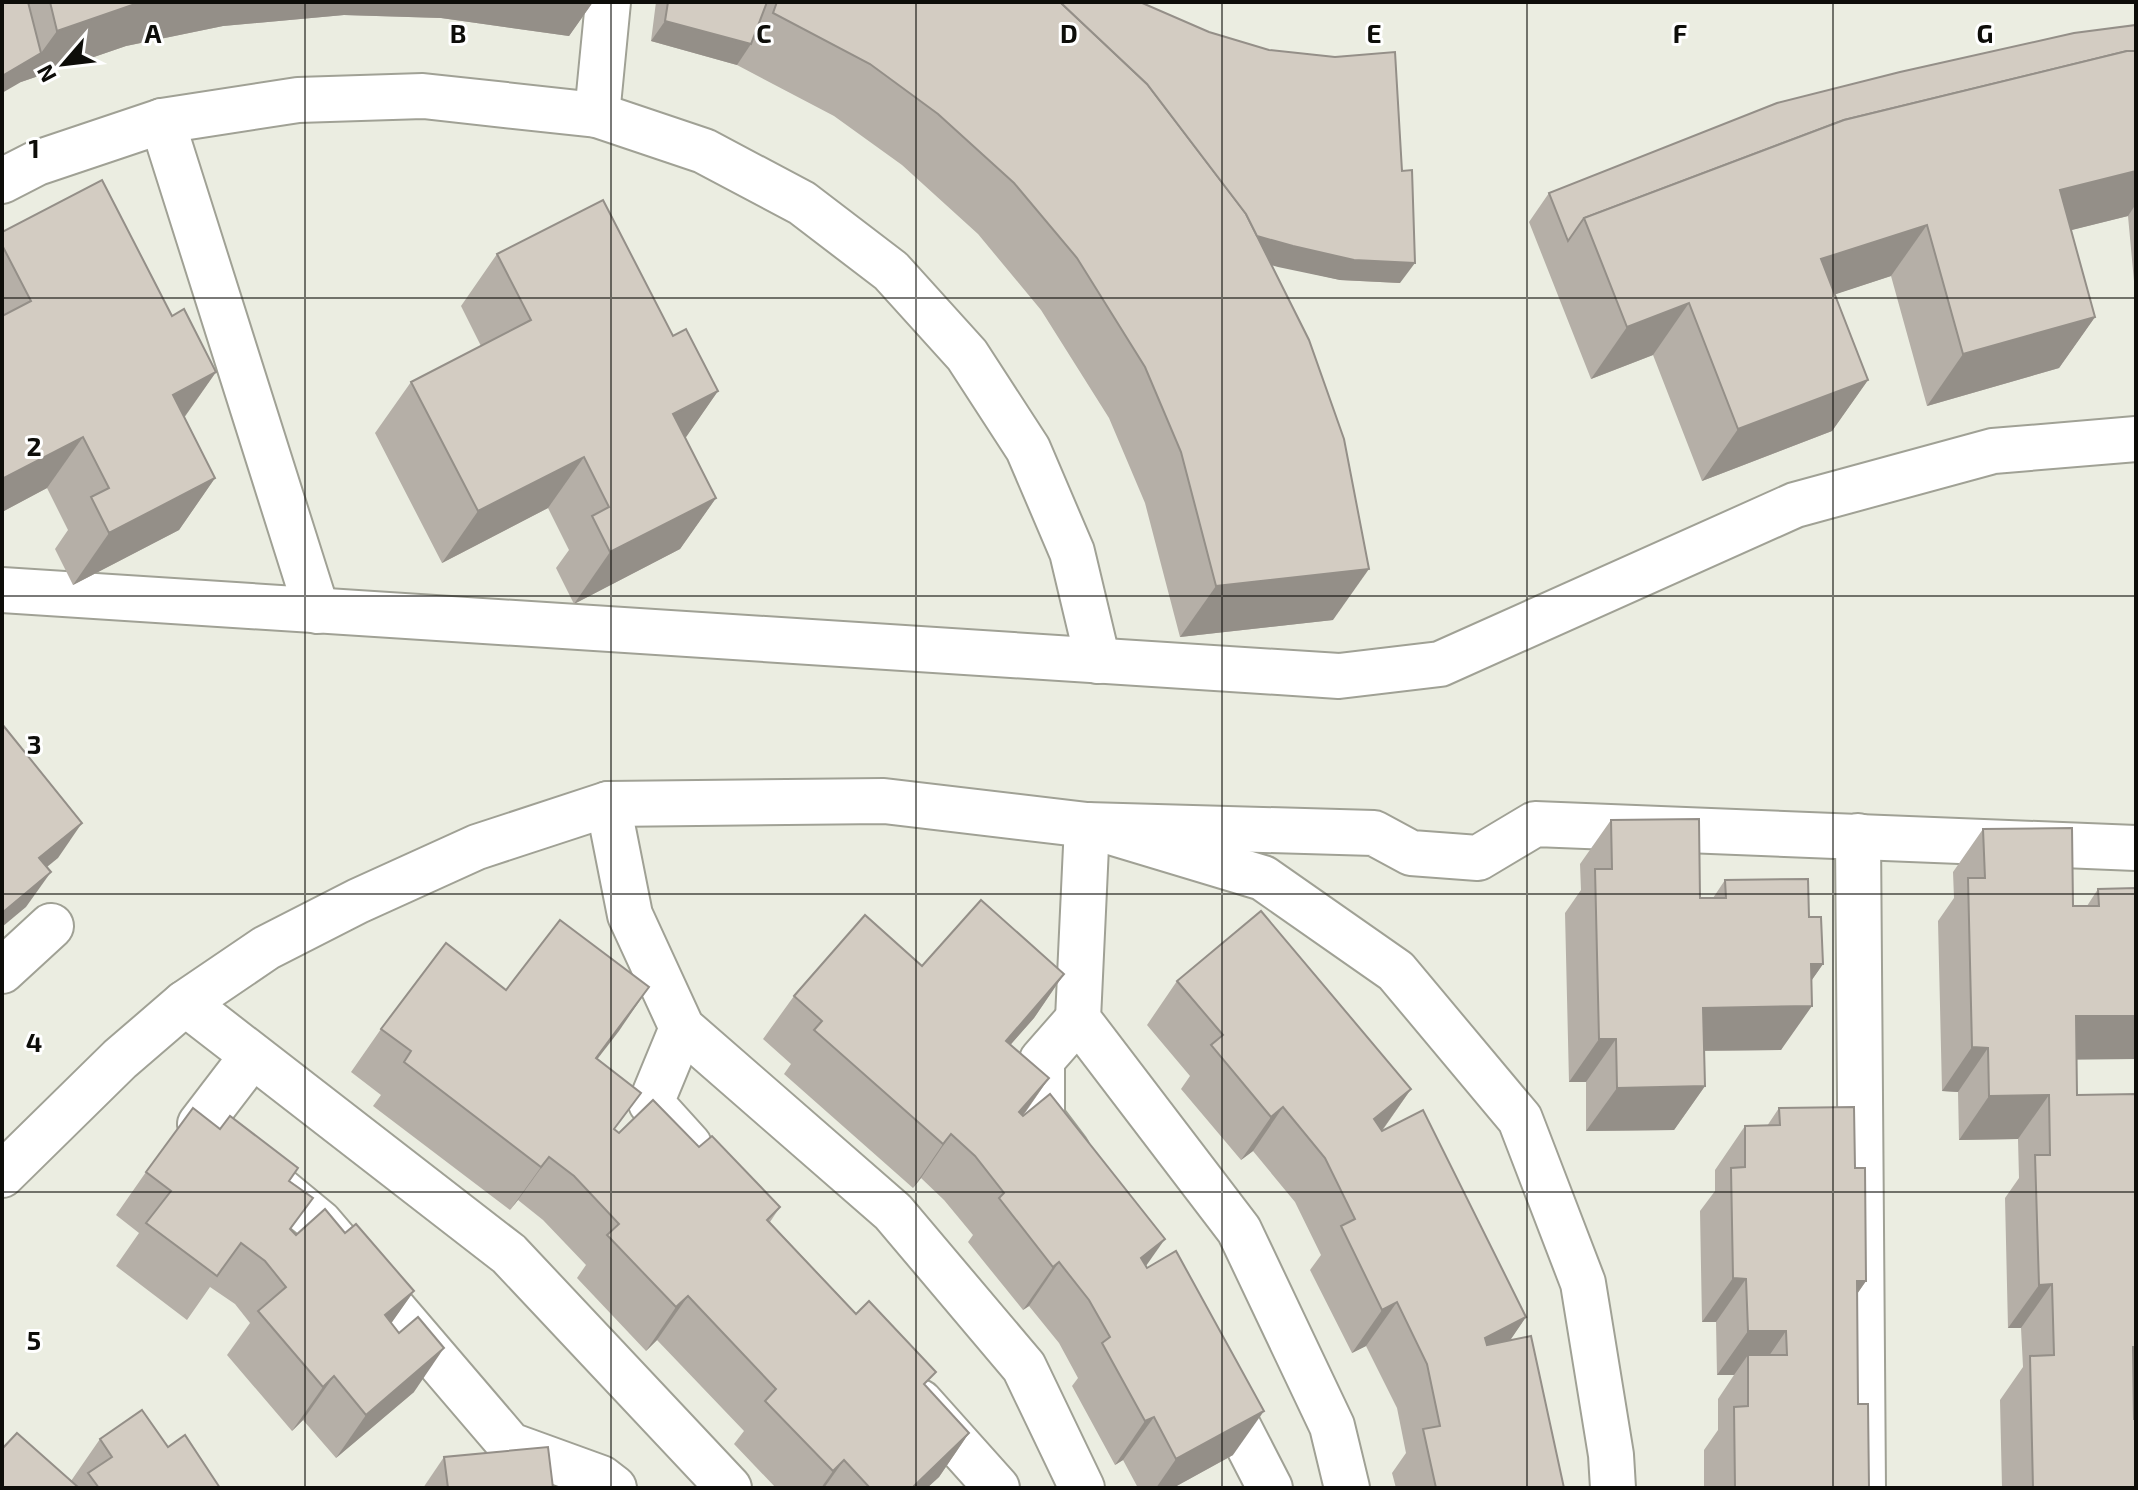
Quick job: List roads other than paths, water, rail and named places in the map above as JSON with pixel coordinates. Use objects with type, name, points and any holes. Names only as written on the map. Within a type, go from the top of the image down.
[{"type":"lane","points":[[597,115],[608,2]]},
{"type":"lane","points":[[2,181],[37,163],[162,121],[298,100],[423,96],[597,115],[704,151],[802,203],[891,271],[967,355],[1028,449],[1072,552],[1098,661]]},
{"type":"lane","points":[[162,121],[317,611]]},
{"type":"lane","points":[[2,590],[1339,676],[1440,664],[1795,505],[1993,451],[2136,439]]},
{"type":"lane","points":[[2,1175],[120,1059],[185,1003],[266,948],[358,901],[477,847],[608,804],[884,801],[1087,825],[1374,833],[1411,853],[1478,858],[1535,824],[2136,848]]},
{"type":"lane","points":[[608,804],[630,915],[682,1028],[893,1212],[1024,1367],[1082,1488]]},
{"type":"lane","points":[[1087,825],[1078,1019],[1042,1060],[1042,1118],[1088,1179]]},
{"type":"lane","points":[[1087,825],[1263,878],[1396,971],[1520,1119],[1583,1283],[1611,1455],[1613,1488]]},
{"type":"lane","points":[[1858,836],[1863,1488]]},
{"type":"lane","points":[[2,971],[51,926]]},
{"type":"lane","points":[[185,1003],[509,1254],[729,1488]]},
{"type":"lane","points":[[1078,1019],[1239,1230],[1332,1426],[1347,1488]]},
{"type":"lane","points":[[682,1028],[651,1103],[714,1173]]},
{"type":"lane","points":[[252,1056],[200,1124],[320,1223],[510,1445],[601,1478],[614,1488]]},
{"type":"lane","points":[[1197,1346],[1270,1488]]},
{"type":"lane","points":[[893,1371],[997,1488]]}]
